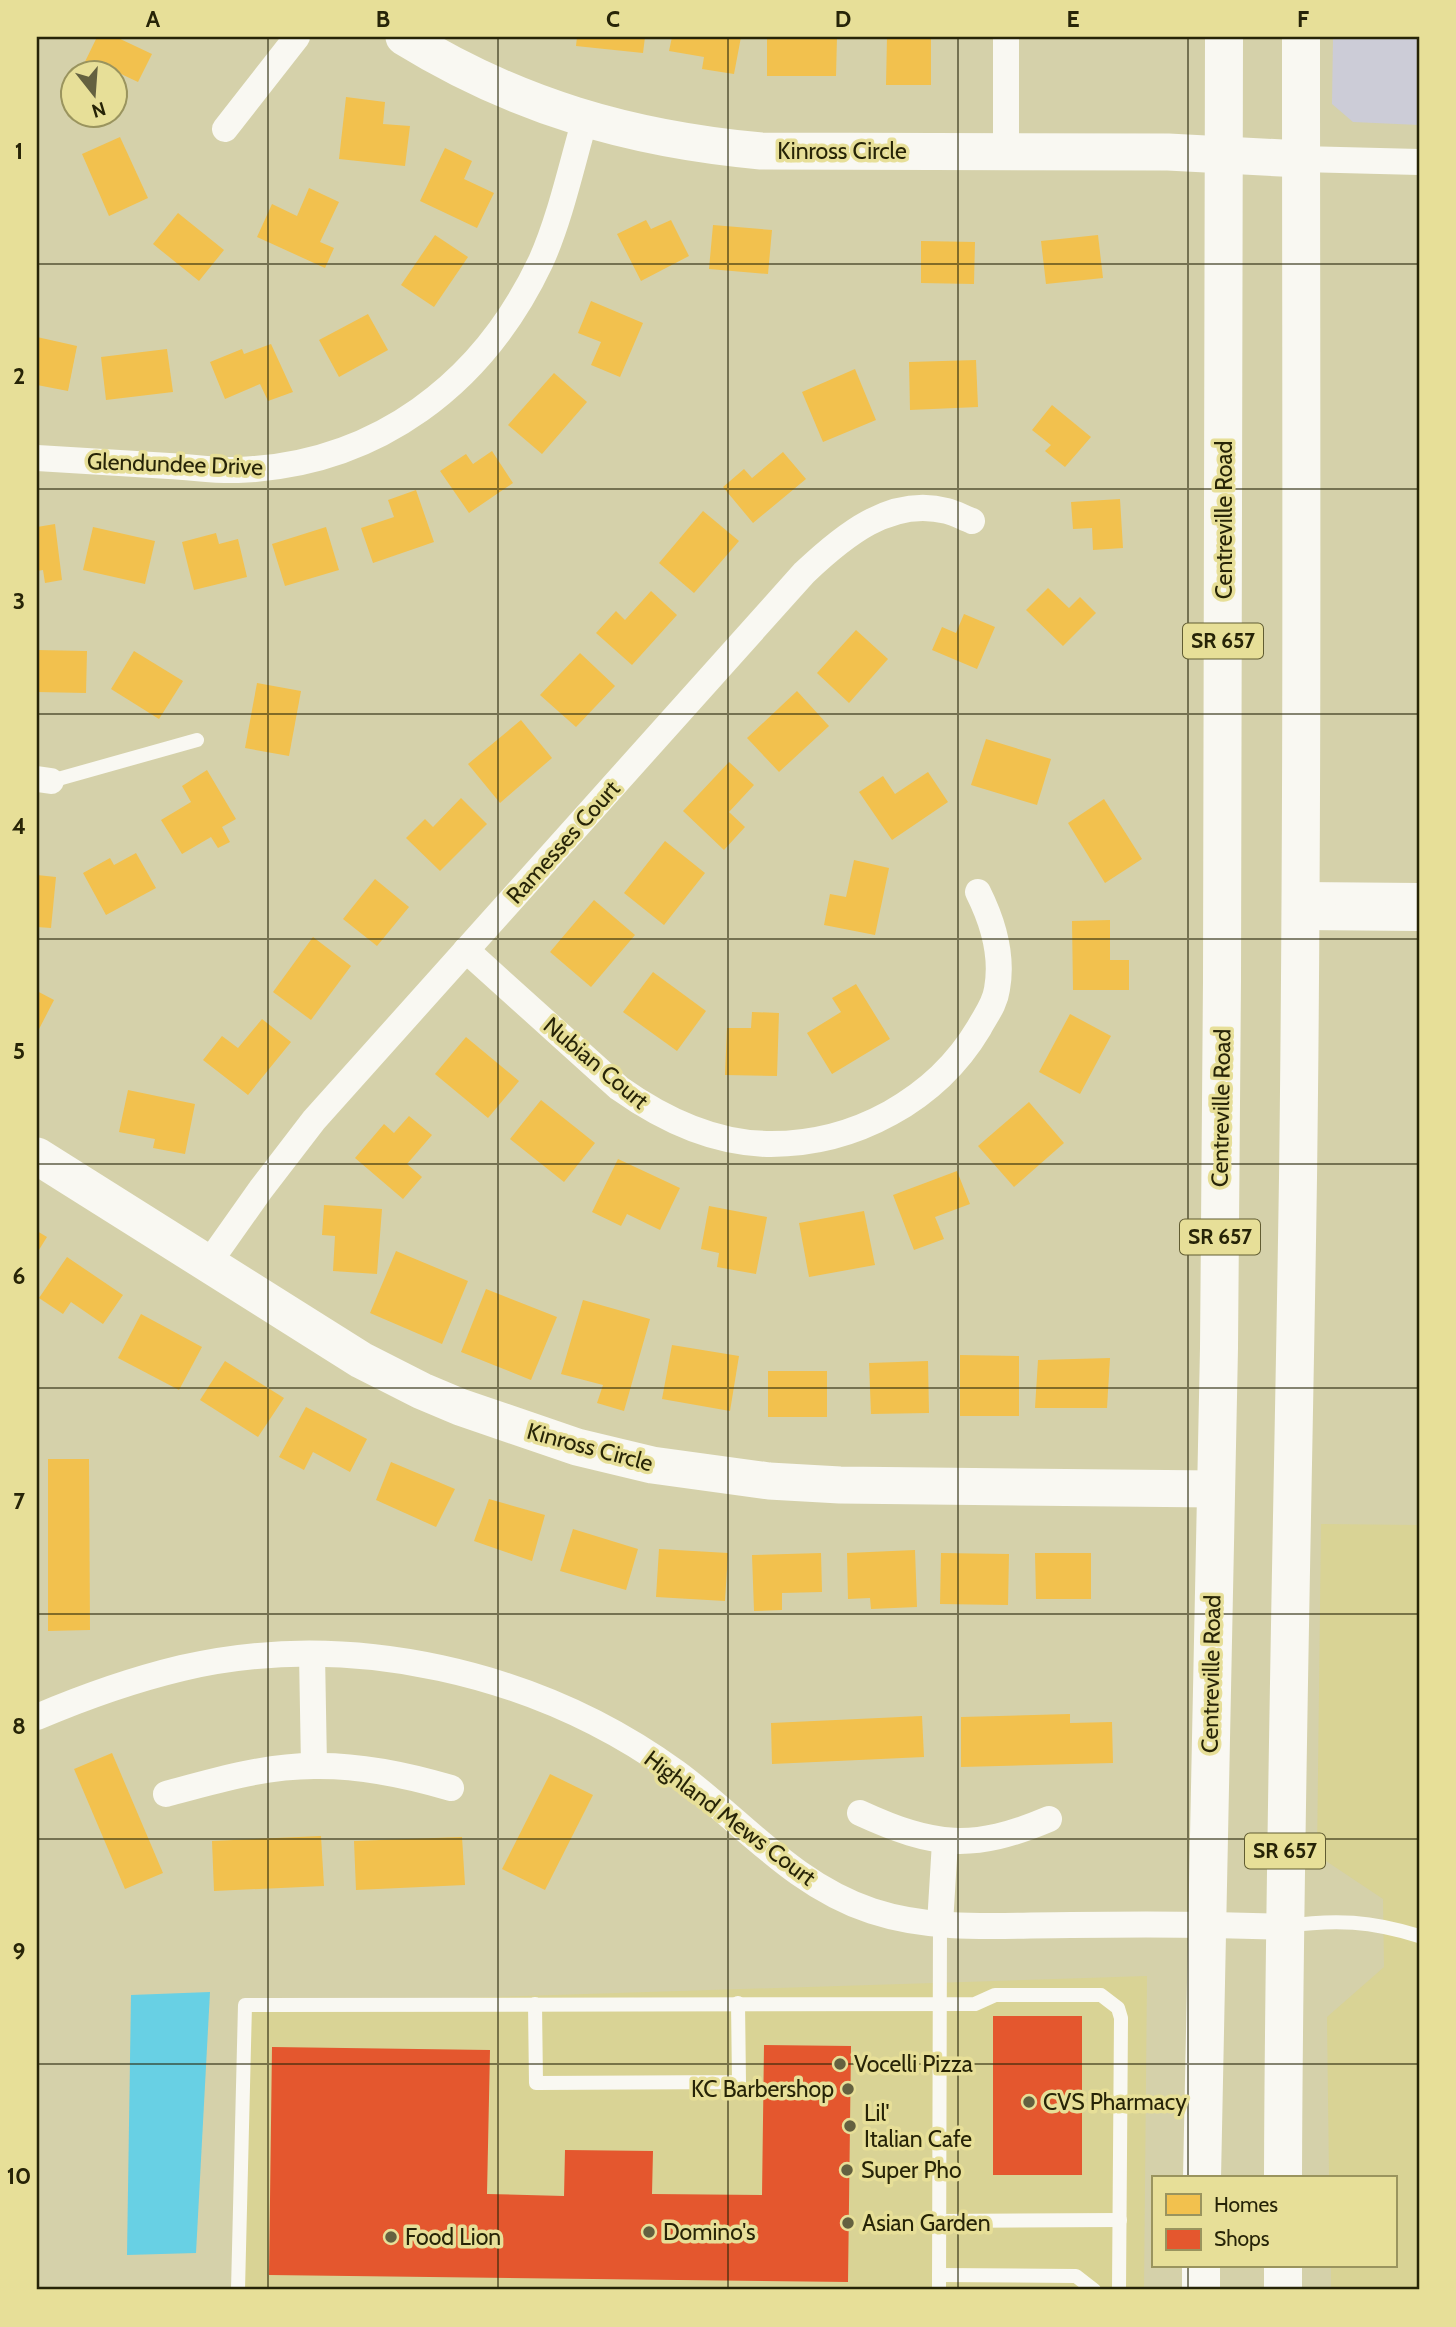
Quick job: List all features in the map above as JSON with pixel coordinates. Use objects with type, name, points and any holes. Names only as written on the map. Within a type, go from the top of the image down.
[{"type":"main road","name":"Centreville Road","points":[[1202,2176],[1223,981],[1224,37]]},
{"type":"main road","name":"SR 657","points":[[1283,2176],[1284,1927],[1301,906],[1301,37]]},
{"type":"main road","points":[[1201,2268],[1201,2290]]},
{"type":"main road","points":[[1283,2268],[1283,2290]]},
{"type":"street","points":[[225,129],[297,37]]},
{"type":"street","name":"Kinross Circle","points":[[404,37],[449,64],[504,90],[585,119],[635,133],[700,145],[761,151],[1168,152],[1301,159]]},
{"type":"street","points":[[1006,37],[1006,152]]},
{"type":"street","name":"Glendundee Drive","points":[[37,458],[237,470],[277,467],[344,450],[379,435],[410,417],[455,382],[482,355],[516,309],[542,258],[585,119]]},
{"type":"street","points":[[1301,159],[1419,162]]},
{"type":"street","name":"Ramesses Court","points":[[208,1264],[314,1121],[804,573],[831,548],[869,521],[892,512],[918,508],[946,511],[972,521]]},
{"type":"street","name":"Nubian Court","points":[[466,950],[619,1088],[646,1107],[675,1122],[726,1138],[770,1144],[801,1142],[852,1130],[890,1114],[917,1097],[940,1077],[970,1044],[997,992],[999,967],[994,934],[978,892]]},
{"type":"street","points":[[1301,906],[1419,896]]},
{"type":"street","points":[[1301,906],[1419,918]]},
{"type":"street","name":"Kinross Circle","points":[[37,1156],[361,1360],[422,1391],[534,1434],[577,1447],[652,1465],[722,1476],[841,1485],[1215,1489]]},
{"type":"street","points":[[312,1654],[314,1766]]},
{"type":"street","name":"Highland Mews Court","points":[[37,1717],[121,1684],[185,1667],[247,1658],[312,1654],[383,1658],[445,1669],[504,1685],[564,1708],[627,1740],[677,1773],[724,1810],[771,1854],[810,1882],[874,1912],[920,1923],[968,1926],[1206,1923],[1284,1927]]},
{"type":"street","points":[[166,1794],[244,1774],[314,1766],[380,1771],[451,1788]]},
{"type":"street","points":[[860,1813],[896,1829],[945,1842],[998,1837],[1049,1819]]},
{"type":"street","points":[[940,1924],[945,1842]]},
{"type":"lane","points":[[44,780],[197,740]]},
{"type":"lane","points":[[1284,1927],[1324,1921],[1384,1925],[1419,1936]]},
{"type":"lane","points":[[939,2290],[940,1924]]},
{"type":"lane","points":[[238,2290],[245,2005],[975,2004],[995,1995],[1101,1995],[1118,2008],[1121,2018],[1119,2290]]},
{"type":"lane","points":[[535,2004],[536,2082],[738,2082],[738,2003]]},
{"type":"lane","points":[[939,2221],[1120,2220]]},
{"type":"lane","points":[[939,2275],[1076,2276],[1094,2290]]},
{"type":"shaded area","points":[[1333,37],[1419,37],[1419,125],[1353,122],[1332,104]]},
{"type":"shaded area","points":[[1321,1524],[1419,1525],[1419,2290],[1331,2290],[1331,2268],[1396,2268],[1396,2176],[1329,2176],[1327,2017],[1384,1967],[1383,1899],[1317,1855]]},
{"type":"shaded area","points":[[1147,1976],[1144,2290],[238,2290],[245,2005]]},
{"type":"water","points":[[210,1992],[196,2253],[127,2255],[131,1995]]},
{"type":"building: Homes","points":[[97,37],[116,37],[152,54],[138,82],[130,78],[130,60],[86,60]]},
{"type":"building: Homes","points":[[577,37],[645,37],[643,53],[576,46]]},
{"type":"building: Homes","points":[[672,37],[741,37],[734,74],[702,69],[704,57],[669,51]]},
{"type":"building: Homes","points":[[767,37],[837,37],[836,76],[767,76]]},
{"type":"building: Homes","points":[[887,37],[931,37],[931,85],[886,85]]},
{"type":"building: Homes","points":[[346,97],[385,102],[383,124],[410,126],[405,166],[339,159]]},
{"type":"building: Homes","points":[[120,137],[148,198],[109,216],[82,154]]},
{"type":"building: Homes","points":[[445,148],[472,161],[464,179],[494,193],[477,228],[420,201]]},
{"type":"building: Homes","points":[[309,188],[339,202],[320,242],[334,248],[325,268],[257,237],[272,204],[297,216]]},
{"type":"building: Homes","points":[[178,213],[224,250],[199,281],[153,244]]},
{"type":"building: Homes","points":[[646,220],[651,229],[671,220],[689,256],[641,281],[617,234]]},
{"type":"building: Homes","points":[[713,225],[772,230],[768,274],[709,269]]},
{"type":"building: Homes","points":[[435,235],[468,257],[434,307],[401,285]]},
{"type":"building: Homes","points":[[1098,235],[1103,278],[1046,284],[1041,241]]},
{"type":"building: Homes","points":[[921,241],[975,242],[974,284],[921,283]]},
{"type":"building: Homes","points":[[591,301],[643,323],[620,377],[591,365],[601,342],[578,333]]},
{"type":"building: Homes","points":[[368,314],[388,350],[339,377],[319,340]]},
{"type":"building: Homes","points":[[37,337],[77,346],[68,391],[37,385]]},
{"type":"building: Homes","points":[[271,344],[293,392],[268,401],[260,384],[225,399],[210,362],[242,349],[244,354]]},
{"type":"building: Homes","points":[[167,349],[173,392],[106,400],[101,357]]},
{"type":"building: Homes","points":[[976,360],[978,407],[910,410],[909,362]]},
{"type":"building: Homes","points":[[855,369],[876,420],[823,442],[802,392]]},
{"type":"building: Homes","points":[[554,373],[587,402],[542,454],[508,425]]},
{"type":"building: Homes","points":[[1052,405],[1091,437],[1065,467],[1045,451],[1051,445],[1032,430]]},
{"type":"building: Homes","points":[[492,451],[513,483],[469,513],[440,471],[466,454],[473,464]]},
{"type":"building: Homes","points":[[783,452],[806,479],[753,523],[723,487],[744,469],[752,478]]},
{"type":"building: Homes","points":[[416,490],[434,542],[373,563],[361,528],[394,517],[388,500]]},
{"type":"building: Homes","points":[[1120,499],[1123,548],[1093,550],[1092,528],[1073,529],[1071,502]]},
{"type":"building: Homes","points":[[703,511],[739,541],[694,593],[659,563]]},
{"type":"building: Homes","points":[[55,524],[62,580],[45,583],[43,570],[37,571],[37,527]]},
{"type":"building: Homes","points":[[93,527],[155,541],[145,584],[83,570]]},
{"type":"building: Homes","points":[[326,527],[339,570],[285,586],[272,544]]},
{"type":"building: Homes","points":[[216,533],[219,544],[238,539],[247,577],[194,590],[182,542]]},
{"type":"building: Homes","points":[[1048,588],[1069,608],[1080,597],[1096,613],[1063,646],[1026,610]]},
{"type":"building: Homes","points":[[651,591],[677,615],[632,665],[596,633],[616,611],[625,620]]},
{"type":"building: Homes","points":[[964,614],[995,627],[977,669],[932,650],[942,627],[956,633]]},
{"type":"building: Homes","points":[[856,630],[888,659],[849,703],[817,673]]},
{"type":"building: Homes","points":[[37,650],[87,651],[86,693],[37,692]]},
{"type":"building: Homes","points":[[134,651],[183,681],[159,719],[111,689]]},
{"type":"building: Homes","points":[[580,653],[615,686],[576,727],[540,695]]},
{"type":"building: Homes","points":[[257,683],[301,691],[289,756],[245,748]]},
{"type":"building: Homes","points":[[797,691],[829,726],[779,772],[747,738]]},
{"type":"building: Homes","points":[[521,720],[552,758],[500,803],[468,764]]},
{"type":"building: Homes","points":[[986,739],[1051,759],[1037,805],[971,785]]},
{"type":"building: Homes","points":[[729,762],[754,785],[729,812],[745,827],[724,850],[683,811]]},
{"type":"building: Homes","points":[[207,770],[236,819],[222,827],[230,842],[218,848],[211,837],[182,854],[161,820],[191,802],[182,786]]},
{"type":"building: Homes","points":[[928,772],[948,802],[892,840],[859,792],[883,776],[895,794]]},
{"type":"building: Homes","points":[[461,798],[487,824],[440,871],[406,838],[425,819],[433,827]]},
{"type":"building: Homes","points":[[1104,799],[1142,859],[1105,883],[1068,823]]},
{"type":"building: Homes","points":[[665,841],[705,873],[664,925],[624,893]]},
{"type":"building: Homes","points":[[136,853],[156,888],[106,915],[83,873],[110,858],[114,865]]},
{"type":"building: Homes","points":[[854,860],[889,868],[875,935],[824,925],[830,894],[846,897]]},
{"type":"building: Homes","points":[[37,875],[56,877],[51,928],[37,927]]},
{"type":"building: Homes","points":[[375,879],[409,907],[377,946],[343,919]]},
{"type":"building: Homes","points":[[594,900],[635,935],[591,987],[550,952]]},
{"type":"building: Homes","points":[[1110,920],[1110,960],[1129,960],[1129,990],[1073,990],[1072,921]]},
{"type":"building: Homes","points":[[313,937],[351,966],[311,1020],[273,992]]},
{"type":"building: Homes","points":[[653,972],[706,1011],[677,1051],[623,1012]]},
{"type":"building: Homes","points":[[856,984],[890,1039],[832,1074],[807,1033],[841,1012],[832,998]]},
{"type":"building: Homes","points":[[37,991],[54,1000],[37,1033]]},
{"type":"building: Homes","points":[[752,1012],[779,1013],[777,1076],[725,1075],[727,1028],[751,1028]]},
{"type":"building: Homes","points":[[1070,1014],[1111,1036],[1080,1094],[1039,1072]]},
{"type":"building: Homes","points":[[262,1019],[291,1042],[248,1095],[203,1060],[222,1036],[238,1048]]},
{"type":"building: Homes","points":[[466,1037],[519,1081],[488,1118],[435,1074]]},
{"type":"building: Homes","points":[[128,1090],[195,1104],[185,1154],[153,1148],[155,1139],[119,1132]]},
{"type":"building: Homes","points":[[541,1100],[595,1143],[564,1182],[510,1139]]},
{"type":"building: Homes","points":[[1029,1102],[1064,1143],[1014,1187],[978,1146]]},
{"type":"building: Homes","points":[[409,1116],[432,1135],[407,1164],[422,1177],[403,1199],[355,1158],[384,1124],[394,1133]]},
{"type":"building: Homes","points":[[618,1159],[680,1188],[660,1230],[627,1214],[621,1226],[592,1212]]},
{"type":"building: Homes","points":[[957,1171],[970,1204],[935,1217],[944,1239],[914,1250],[893,1195]]},
{"type":"building: Homes","points":[[324,1205],[382,1209],[377,1274],[333,1271],[335,1236],[322,1235]]},
{"type":"building: Homes","points":[[709,1206],[767,1217],[756,1274],[717,1267],[719,1253],[701,1249]]},
{"type":"building: Homes","points":[[864,1211],[875,1265],[809,1277],[799,1223]]},
{"type":"building: Homes","points":[[37,1231],[47,1237],[37,1253]]},
{"type":"building: Homes","points":[[396,1251],[468,1281],[442,1344],[370,1313]]},
{"type":"building: Homes","points":[[67,1257],[123,1295],[103,1324],[71,1302],[63,1314],[39,1298]]},
{"type":"building: Homes","points":[[486,1289],[557,1317],[531,1380],[461,1352]]},
{"type":"building: Homes","points":[[583,1300],[650,1319],[624,1411],[597,1403],[603,1385],[561,1374]]},
{"type":"building: Homes","points":[[141,1314],[202,1347],[179,1390],[118,1358]]},
{"type":"building: Homes","points":[[672,1345],[739,1356],[730,1411],[662,1399]]},
{"type":"building: Homes","points":[[960,1355],[1019,1356],[1019,1416],[960,1416]]},
{"type":"building: Homes","points":[[1110,1358],[1107,1408],[1035,1408],[1038,1360]]},
{"type":"building: Homes","points":[[225,1361],[284,1398],[258,1437],[200,1400]]},
{"type":"building: Homes","points":[[928,1361],[929,1413],[871,1414],[869,1363]]},
{"type":"building: Homes","points":[[768,1371],[827,1371],[827,1417],[768,1417]]},
{"type":"building: Homes","points":[[306,1407],[367,1439],[350,1472],[313,1452],[304,1470],[279,1457]]},
{"type":"building: Homes","points":[[48,1459],[89,1459],[90,1630],[48,1631]]},
{"type":"building: Homes","points":[[391,1462],[455,1489],[436,1527],[376,1500]]},
{"type":"building: Homes","points":[[489,1499],[545,1515],[532,1561],[474,1541]]},
{"type":"building: Homes","points":[[573,1529],[638,1549],[626,1590],[560,1571]]},
{"type":"building: Homes","points":[[659,1549],[728,1553],[725,1601],[656,1597]]},
{"type":"building: Homes","points":[[915,1550],[917,1607],[871,1609],[870,1598],[848,1599],[847,1553]]},
{"type":"building: Homes","points":[[821,1553],[822,1592],[782,1593],[782,1610],[754,1611],[752,1555]]},
{"type":"building: Homes","points":[[941,1553],[1009,1554],[1008,1605],[940,1604]]},
{"type":"building: Homes","points":[[1035,1553],[1091,1553],[1091,1599],[1036,1599]]},
{"type":"building: Homes","points":[[1070,1714],[1070,1723],[1112,1722],[1113,1763],[961,1767],[961,1717]]},
{"type":"building: Homes","points":[[922,1716],[924,1757],[772,1764],[771,1723]]},
{"type":"building: Homes","points":[[112,1753],[163,1873],[125,1889],[74,1769]]},
{"type":"building: Homes","points":[[550,1774],[593,1795],[545,1890],[502,1869]]},
{"type":"building: Homes","points":[[321,1836],[324,1886],[214,1891],[212,1841]]},
{"type":"building: Homes","points":[[462,1837],[465,1885],[356,1890],[354,1841]]},
{"type":"building: Shops","points":[[993,2016],[1082,2016],[1082,2175],[993,2175]]},
{"type":"building: Shops","points":[[764,2045],[851,2046],[848,2282],[269,2275],[272,2047],[490,2050],[487,2194],[564,2196],[565,2150],[653,2151],[652,2194],[762,2195]]},
{"type":"place","name":"Vocelli Pizza","points":[[840,2064]]},
{"type":"place","name":"KC Barbershop","points":[[848,2089]]},
{"type":"place","name":"CVS Pharmacy","points":[[1029,2102]]},
{"type":"place","name":"Lil' Italian Cafe","points":[[850,2126]]},
{"type":"place","name":"Super Pho","points":[[847,2170]]},
{"type":"place","name":"Asian Garden","points":[[848,2223]]},
{"type":"place","name":"Domino's","points":[[649,2232]]},
{"type":"place","name":"Food Lion","points":[[391,2237]]}]
